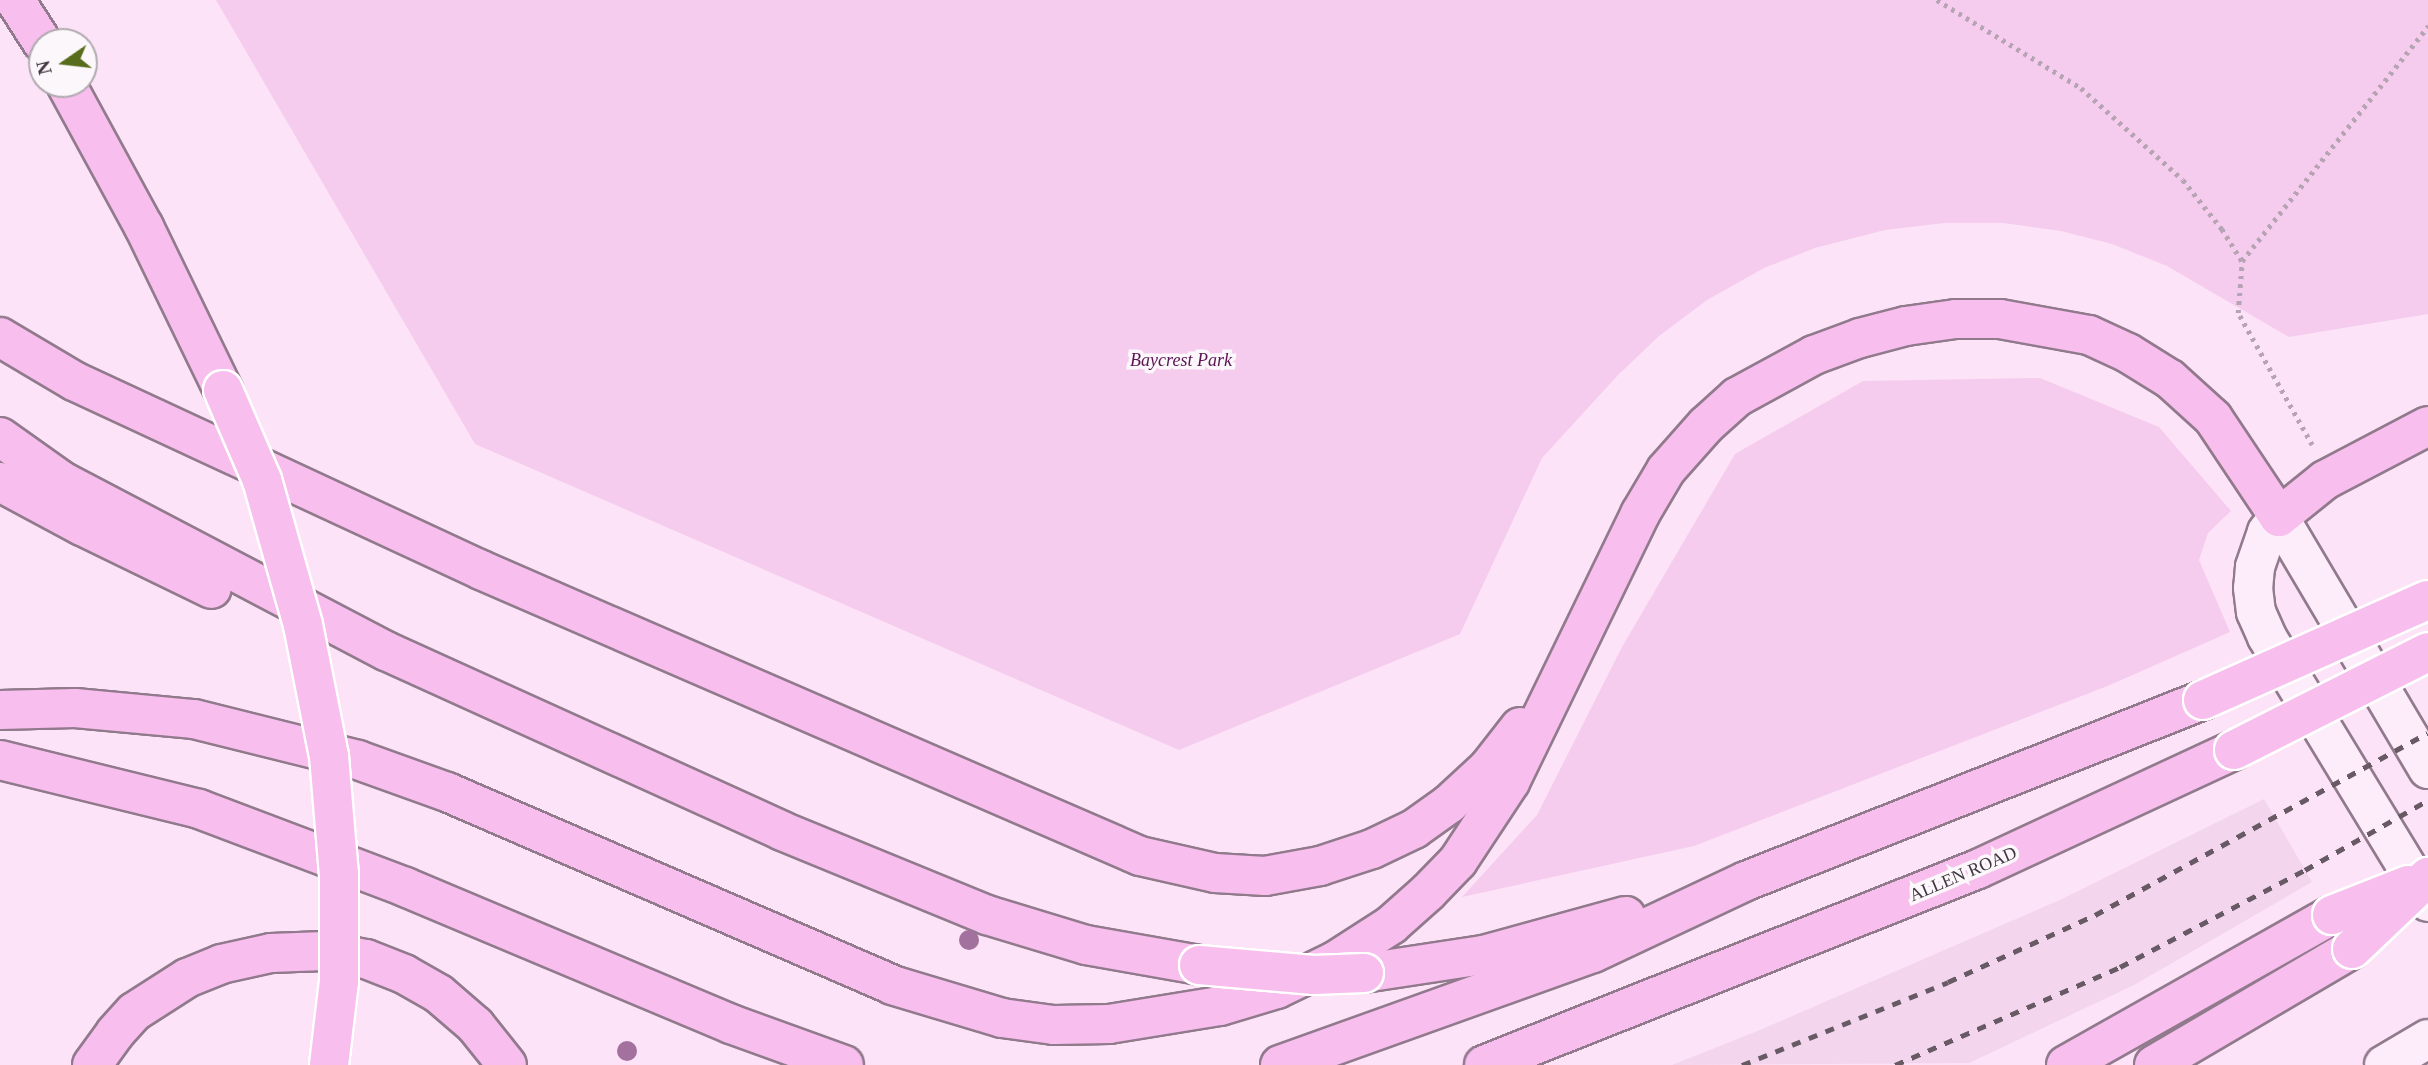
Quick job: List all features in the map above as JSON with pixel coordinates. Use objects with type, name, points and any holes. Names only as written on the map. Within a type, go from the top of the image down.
[{"type":"highway","points":[[15,0],[33,28]]},
{"type":"highway","points":[[73,98],[144,227],[223,390],[262,480],[303,625],[329,756],[339,874],[339,981],[329,1065]]},
{"type":"highway","points":[[0,710],[87,709],[194,719],[358,760],[447,792],[892,985],[1002,1018],[1054,1025],[1110,1024],[1207,1009],[1277,989],[1335,961],[1391,925],[1458,861],[1485,824],[1510,782],[1640,514],[1667,470],[1706,425],[1737,397],[1778,372],[1860,338],[1906,326],[1956,319],[2000,319],[2089,335],[2128,353],[2170,379],[2214,418],[2279,517],[2325,480],[2428,426]]},
{"type":"highway","points":[[0,337],[74,382],[481,570],[1140,856],[1215,873],[1265,876],[1320,866],[1372,849],[1415,829],[1449,804],[1488,768],[1536,707],[1582,631]]},
{"type":"highway","points":[[0,437],[62,481],[386,651],[782,831],[987,915],[1086,945],[1199,965],[1314,975],[1364,973],[1483,955],[1746,881]]},
{"type":"highway","points":[[0,482],[202,585],[386,651]]},
{"type":"highway","points":[[1280,1065],[1593,953],[1746,881],[2203,700],[2428,600]]},
{"type":"highway","name":"ALLEN ROAD","points":[[1484,1065],[1978,869],[2234,750],[2428,652]]},
{"type":"highway","points":[[0,760],[125,789],[212,814],[405,887],[731,1024],[845,1065]]},
{"type":"highway","points":[[2066,1065],[2332,915],[2428,877]]},
{"type":"highway","points":[[2154,1065],[2352,949],[2428,877]]},
{"type":"highway","points":[[92,1065],[114,1033],[134,1012],[187,978],[221,964],[271,953],[324,951],[366,959],[404,974],[439,994],[475,1025],[507,1065]]},
{"type":"street","points":[[2428,769],[2279,517],[2267,532],[2255,567],[2253,588],[2256,612],[2267,638],[2428,902]]},
{"type":"street","points":[[2384,1065],[2428,1039]]},
{"type":"path","points":[[1937,0],[2081,89],[2183,180],[2222,229],[2242,261]]},
{"type":"path","points":[[2313,447],[2238,313],[2242,261],[2428,26]]},
{"type":"shaded area","points":[[2264,799],[2312,882],[2134,985],[1969,1063],[1672,1065],[1760,1030],[2062,899]]},
{"type":"green space","name":"Baycrest Park","points":[[216,0],[2428,0],[2428,314],[2289,337],[2167,266],[2112,244],[2061,231],[2003,223],[1944,223],[1885,230],[1815,248],[1764,268],[1707,300],[1659,336],[1618,375],[1542,458],[1460,634],[1179,750],[475,444]]},
{"type":"green space","points":[[2040,378],[2159,427],[2231,511],[2208,533],[2199,560],[2230,632],[2110,685],[1694,846],[1462,897],[1537,815],[1622,647],[1735,454],[1863,381]]},
{"type":"railway","points":[[1742,1065],[1948,982],[2095,915],[2428,733]]},
{"type":"railway","points":[[1895,1065],[2120,967],[2305,870],[2428,800]]}]
